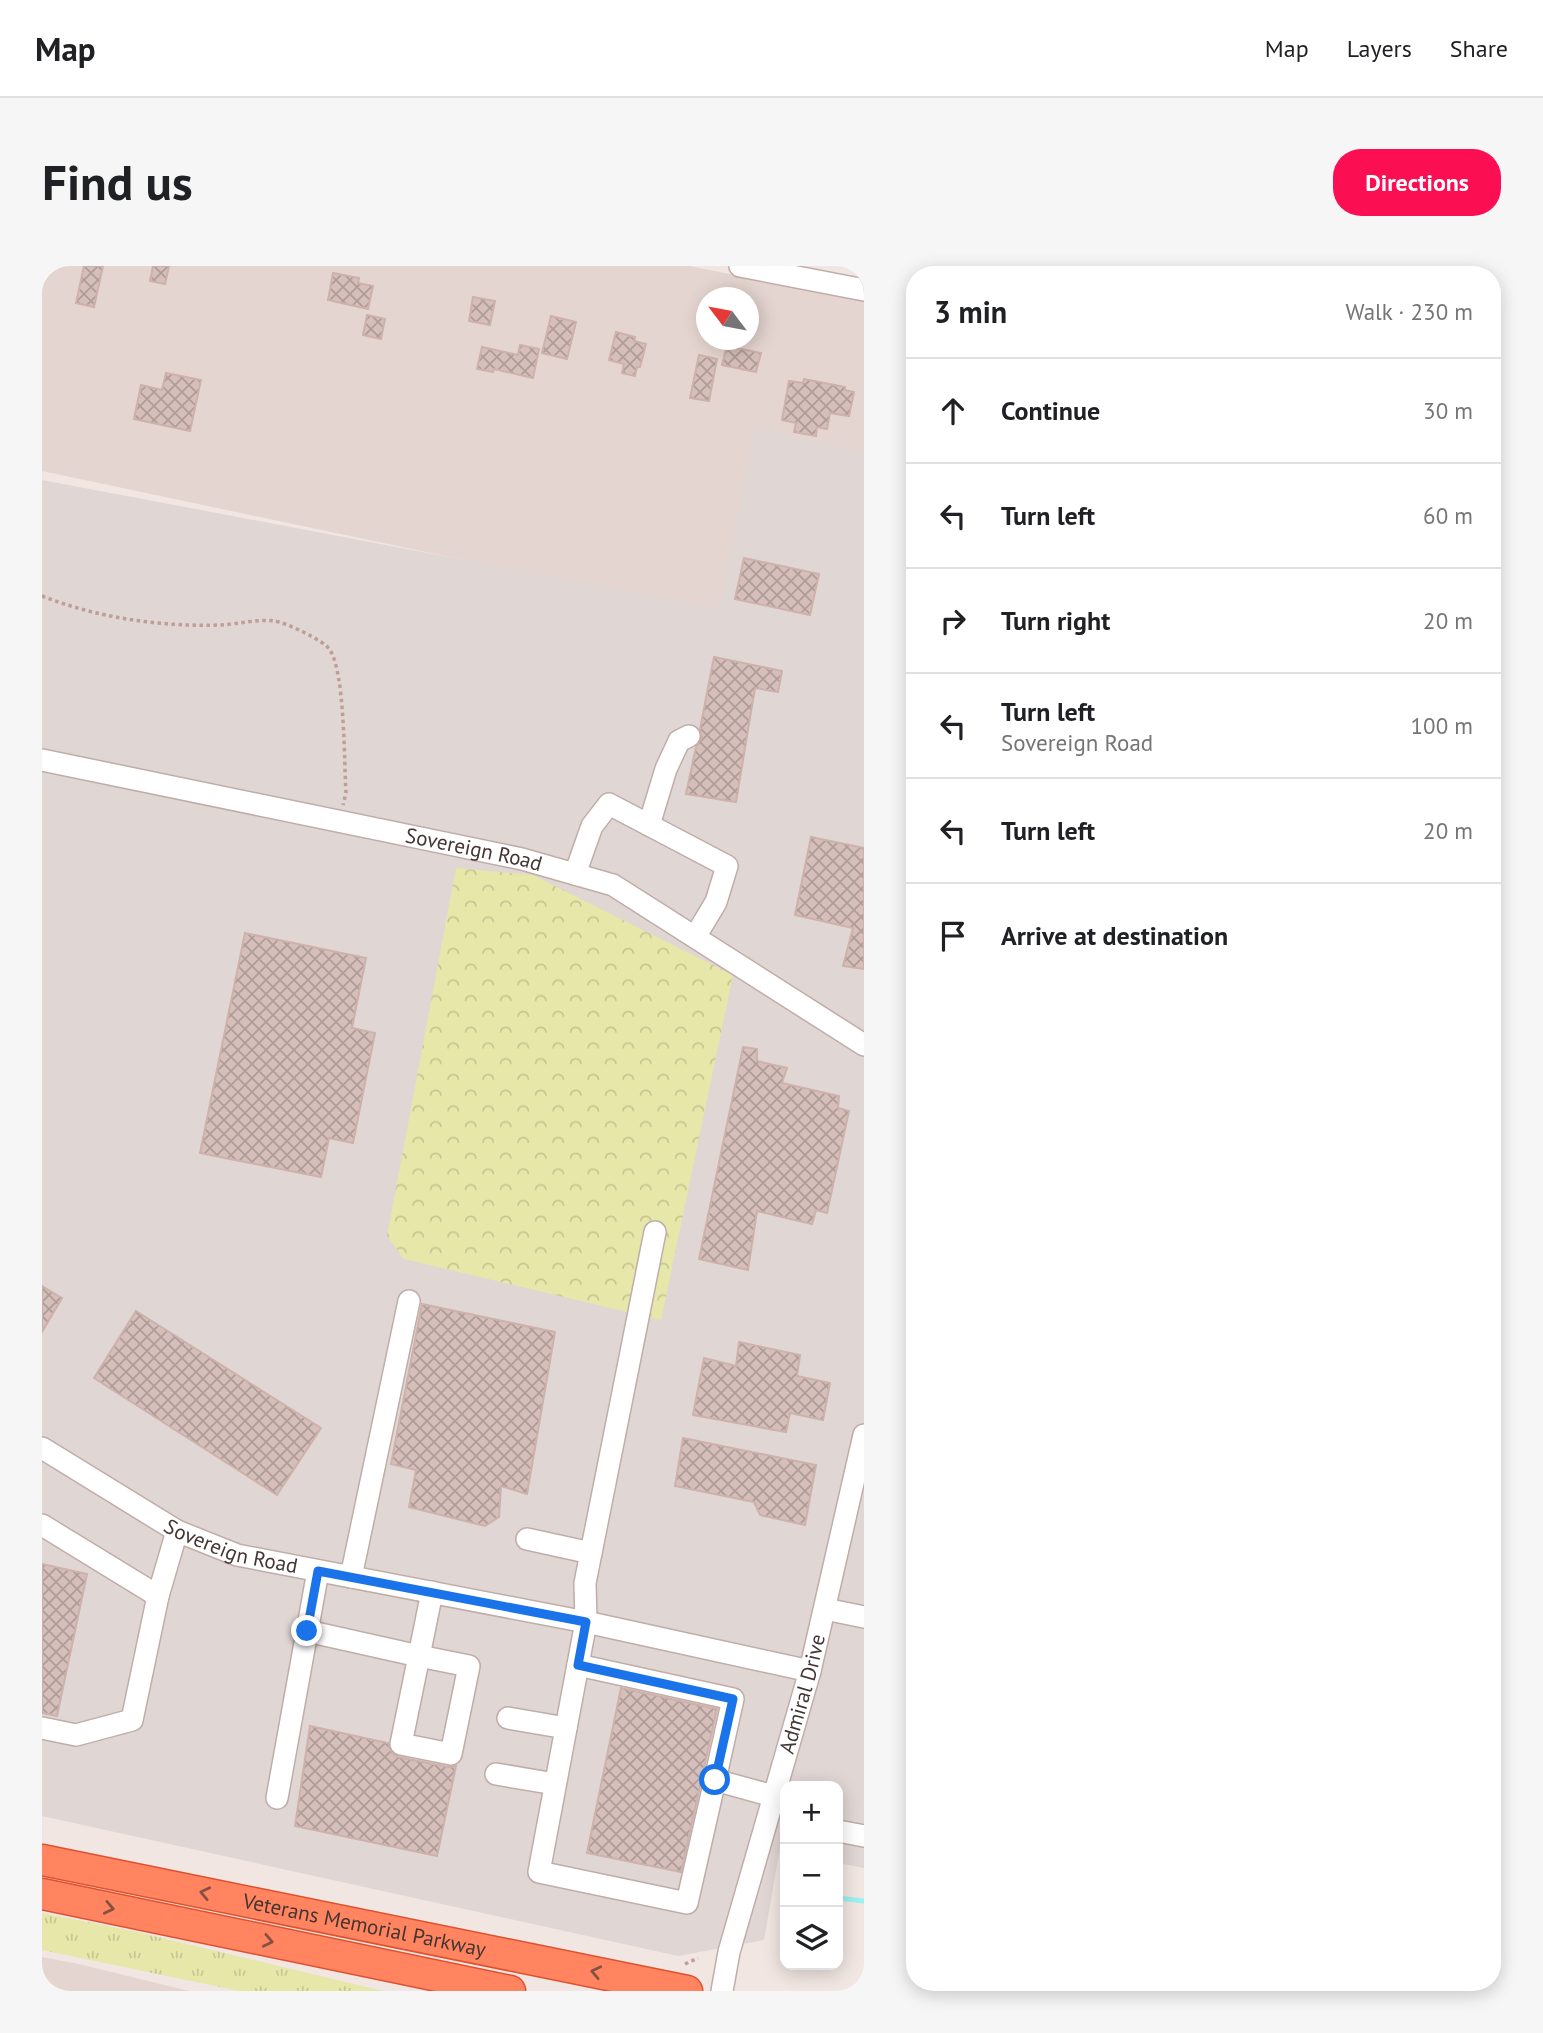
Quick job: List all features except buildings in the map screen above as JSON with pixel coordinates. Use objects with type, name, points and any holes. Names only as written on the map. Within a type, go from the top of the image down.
[{"type":"highway","name":"Veterans Memorial Parkway","points":[[42,1860],[686,1978]]},
{"type":"highway","name":"Veterans Memorial Parkway","points":[[42,1894],[510,1991]]},
{"type":"street","points":[[740,266],[864,290]]},
{"type":"street","points":[[649,825],[666,769],[679,741],[689,736]]},
{"type":"street","name":"Sovereign Road","points":[[42,760],[522,859],[613,885],[864,1045]]},
{"type":"street","points":[[575,874],[592,827],[609,804],[727,866],[716,902],[695,937]]},
{"type":"street","points":[[578,1665],[733,1699],[687,1902],[539,1872],[586,1622],[585,1583],[655,1232]]},
{"type":"street","points":[[351,1577],[409,1301]]},
{"type":"street","name":"Admiral Drive","points":[[722,1991],[729,1952],[776,1820],[773,1796],[810,1671],[864,1435]]},
{"type":"street","name":"Sovereign Road","points":[[42,1448],[177,1531],[237,1555],[586,1622],[810,1671]]},
{"type":"street","points":[[42,1525],[158,1596]]},
{"type":"street","points":[[42,1728],[76,1735],[132,1720],[158,1596],[177,1531]]},
{"type":"street","points":[[527,1539],[591,1553]]},
{"type":"street","points":[[277,1798],[318,1571]]},
{"type":"street","points":[[307,1631],[419,1656],[469,1666],[451,1754],[401,1744],[419,1656],[432,1592]]},
{"type":"street","points":[[825,1609],[864,1617]]},
{"type":"street","points":[[508,1717],[566,1728]]},
{"type":"street","points":[[496,1774],[555,1784]]},
{"type":"street","points":[[715,1780],[773,1796]]},
{"type":"street","points":[[843,1832],[864,1836]]},
{"type":"path","points":[[42,596],[102,614],[164,625],[221,625],[276,620],[329,648],[339,672],[346,793],[339,821]]},
{"type":"path","points":[[686,1978],[698,1958]]},
{"type":"shaded area","points":[[42,266],[689,266],[864,300],[864,454],[814,634],[42,471]]},
{"type":"shaded area","points":[[755,427],[864,452],[864,1868],[843,1864],[843,1781],[780,1781],[780,1853],[764,1940],[678,1956],[42,1816],[42,480],[719,608]]},
{"type":"shaded area","points":[[42,1957],[79,1964],[189,1991],[42,1991]]},
{"type":"green space","points":[[456,868],[533,875],[733,975],[661,1320],[404,1259],[387,1236]]},
{"type":"green space","points":[[42,1913],[137,1932],[383,1991],[239,1991],[42,1950]]},
{"type":"waterway","points":[[843,1899],[864,1901]]},
{"type":"route","points":[[307,1631],[318,1571],[586,1622],[578,1665],[733,1699],[715,1780]]}]
